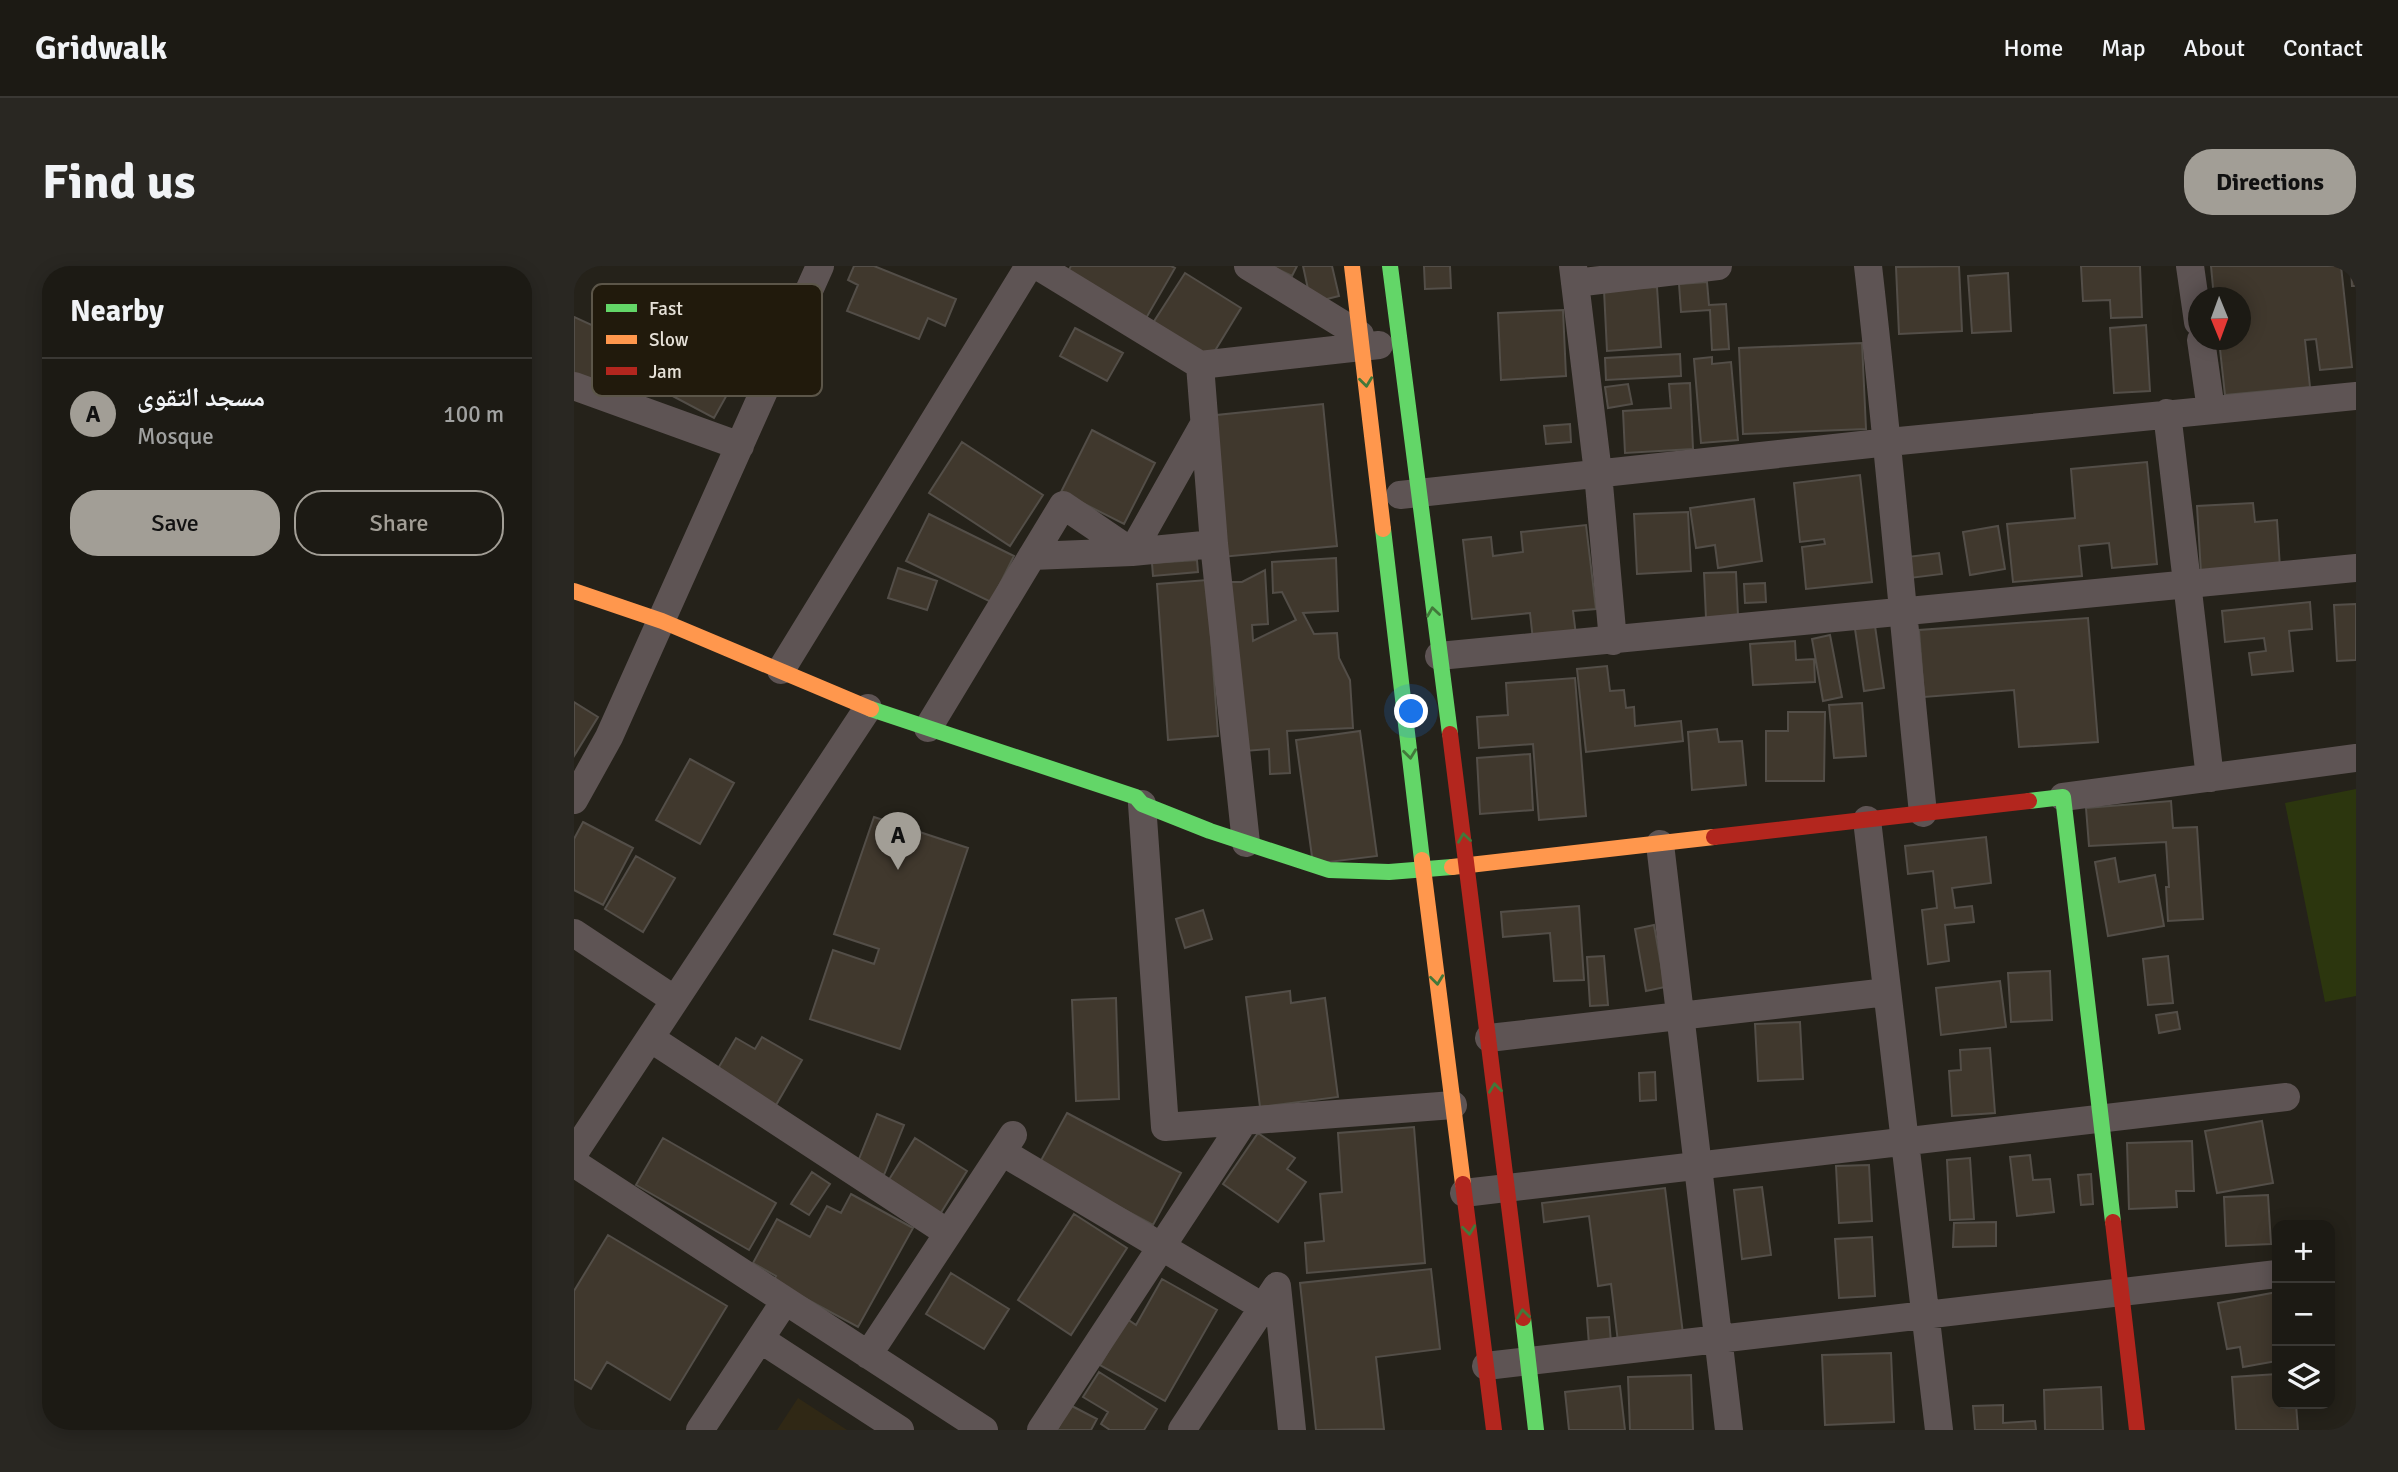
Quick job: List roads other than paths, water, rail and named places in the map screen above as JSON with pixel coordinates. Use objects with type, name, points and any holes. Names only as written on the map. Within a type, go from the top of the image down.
[{"type":"street","points":[[812,284],[820,266]]},
{"type":"street","points":[[781,670],[1029,266]]},
{"type":"street","points":[[1038,266],[1200,365],[1361,341],[1399,342]]},
{"type":"street","points":[[1248,266],[1361,341]]},
{"type":"street","points":[[1353,266],[1423,870],[1494,1430]]},
{"type":"street","points":[[1390,266],[1417,492],[1468,866],[1536,1430]]},
{"type":"street","points":[[1614,641],[1598,472],[1574,274],[1718,266]]},
{"type":"street","points":[[1868,266],[1889,442],[1923,813]]},
{"type":"street","points":[[2190,266],[2193,287]]},
{"type":"street","points":[[2202,350],[2211,410]]},
{"type":"street","points":[[1200,365],[1214,544],[1246,843]]},
{"type":"street","points":[[574,386],[592,393]]},
{"type":"street","points":[[602,396],[740,446]]},
{"type":"street","points":[[574,800],[609,737],[762,396]]},
{"type":"street","points":[[1380,499],[1417,492],[1598,472],[2356,396]]},
{"type":"street","points":[[2167,413],[2210,778]]},
{"type":"street","points":[[1132,552],[1204,424]]},
{"type":"street","points":[[928,728],[1063,505],[1132,552]]},
{"type":"street","points":[[1032,556],[1132,552],[1214,544]]},
{"type":"street","points":[[1439,656],[2356,568]]},
{"type":"street","points":[[574,591],[662,621],[868,708],[1136,797],[1142,804],[1246,843],[1329,870],[1389,872],[1468,866],[2063,797],[2356,758]]},
{"type":"street","points":[[574,1153],[868,708]]},
{"type":"street","points":[[2063,797],[2137,1430]]},
{"type":"street","points":[[1142,804],[1165,1126],[1453,1105]]},
{"type":"street","points":[[1867,820],[1939,1430]]},
{"type":"street","points":[[1660,844],[1729,1430]]},
{"type":"street","points":[[574,933],[675,1000]]},
{"type":"street","points":[[1489,1038],[1887,992]]},
{"type":"street","points":[[650,1038],[948,1233]]},
{"type":"street","points":[[1464,1193],[2287,1097]]},
{"type":"street","points":[[1041,1430],[1244,1121]]},
{"type":"street","points":[[869,1355],[1008,1144],[1162,1247],[1264,1307]]},
{"type":"street","points":[[574,1163],[984,1430]]},
{"type":"street","points":[[1486,1366],[2272,1275]]},
{"type":"street","points":[[1182,1430],[1277,1286],[1292,1430]]},
{"type":"street","points":[[699,1430],[785,1301]]},
{"type":"street","points":[[760,1339],[900,1430]]},
{"type":"place","name":"مسجد التقوى","points":[[898,870]]}]
